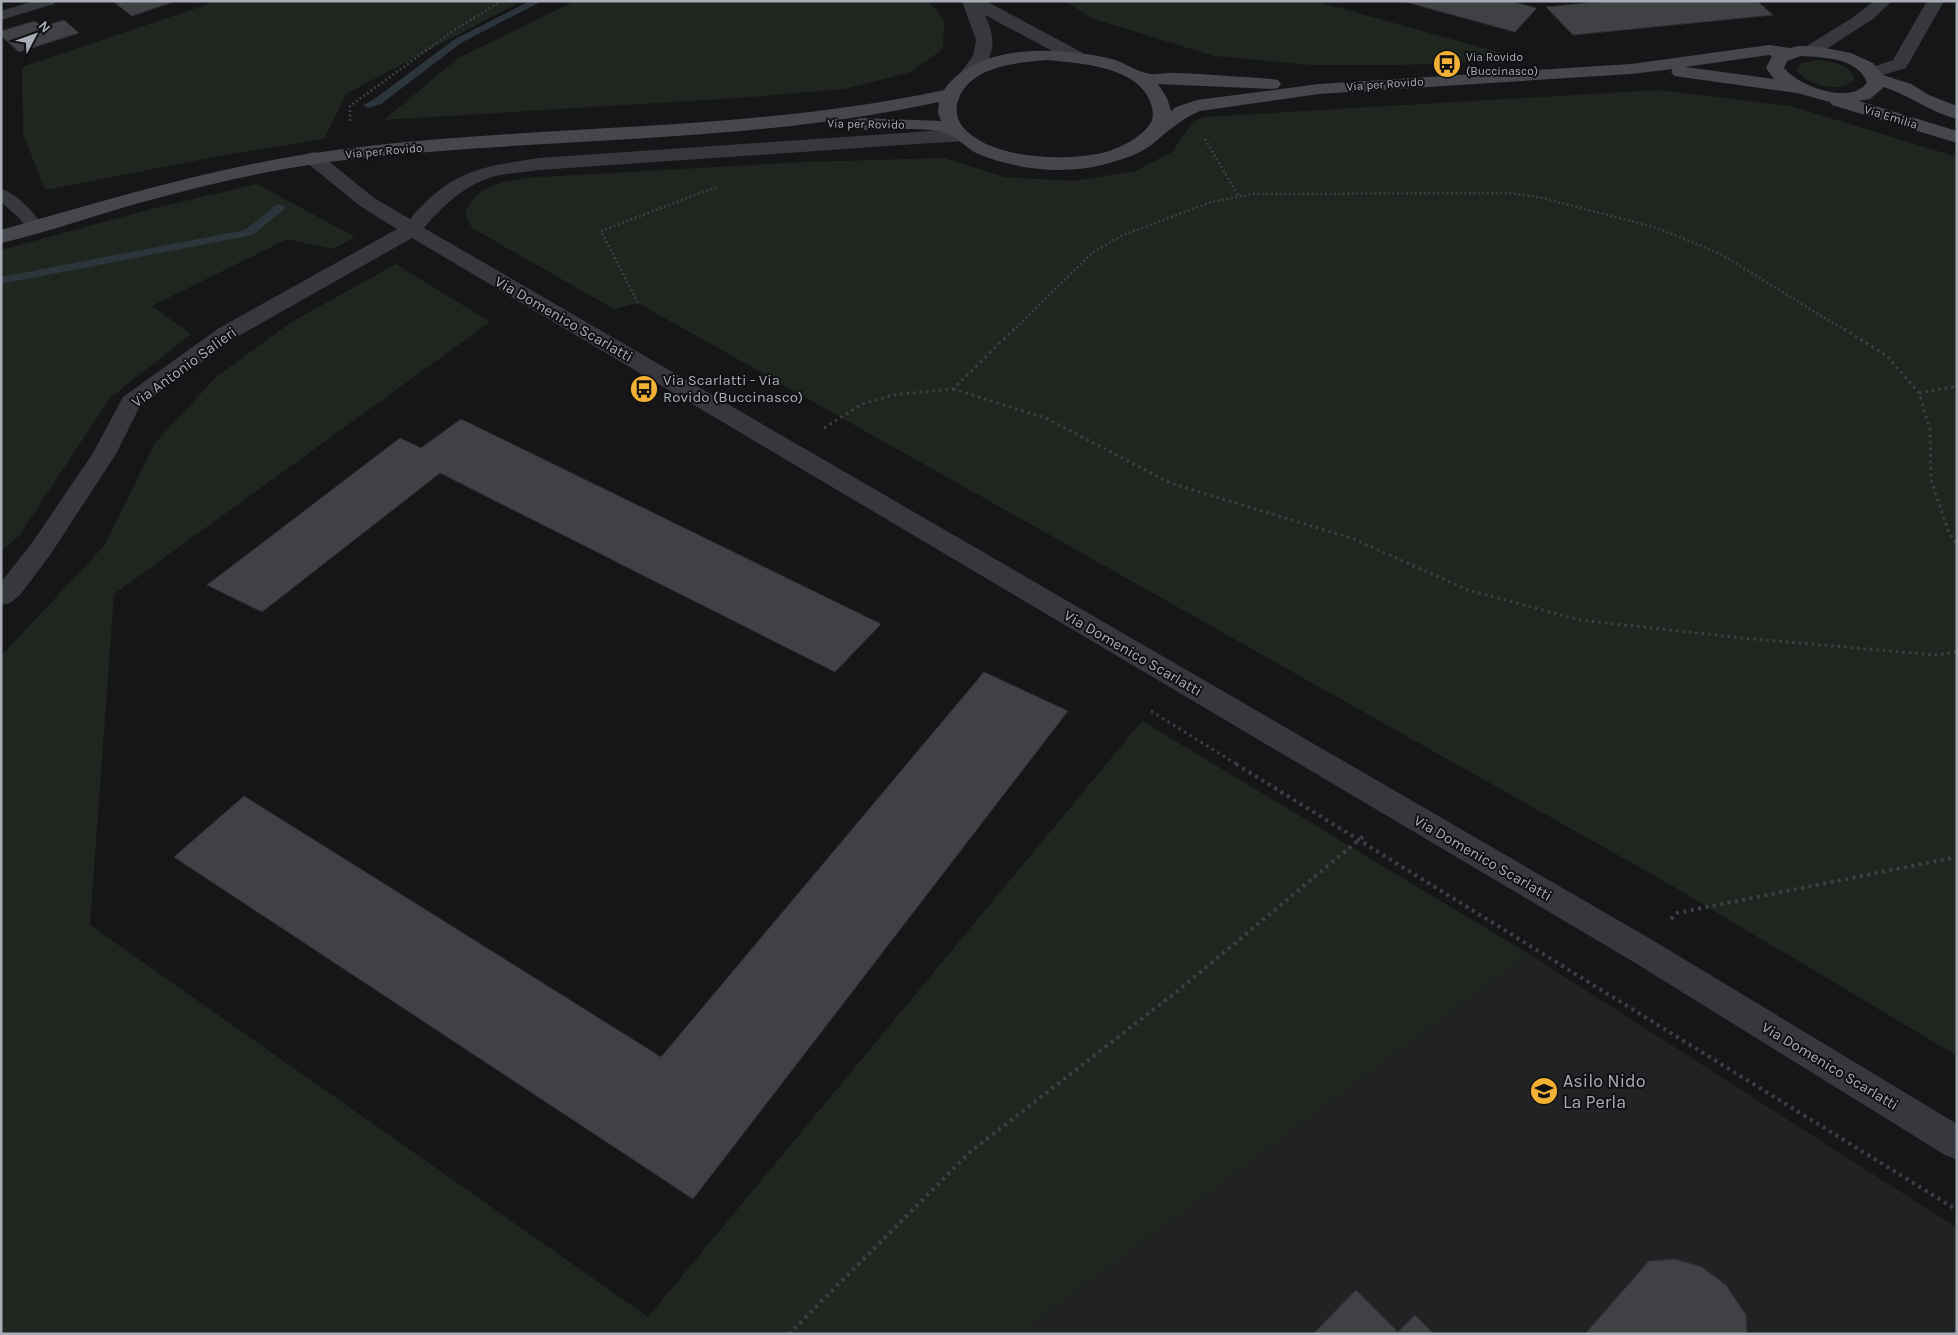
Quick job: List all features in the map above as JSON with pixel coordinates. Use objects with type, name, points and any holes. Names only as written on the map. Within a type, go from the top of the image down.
[{"type":"street","points":[[972,1],[1077,57]]},
{"type":"street","points":[[967,76],[980,62],[986,37],[972,1]]},
{"type":"street","points":[[1812,51],[1828,38],[1854,24],[1884,1]]},
{"type":"street","points":[[1826,97],[1841,98],[1866,95],[1873,90],[1877,84],[1875,76],[1900,64],[1936,1]]},
{"type":"street","name":"Via per Rovido","points":[[777,122],[928,125],[959,133],[974,145],[997,155],[1024,161],[1055,164],[1085,162],[1112,156],[1135,147],[1183,111],[1197,106],[1319,89],[1631,69],[1769,50],[1788,53],[1812,51]]},
{"type":"street","name":"Via Emilia","points":[[1812,51],[1826,52],[1848,59],[1875,76],[1905,88],[1922,99],[1957,113]]},
{"type":"street","points":[[1788,53],[1775,62],[1774,68],[1778,75],[1786,82],[1797,88]]},
{"type":"street","points":[[959,133],[946,111],[950,94],[956,84],[989,65],[1016,58],[1046,55],[1077,57],[1101,62],[1124,69],[1142,79],[1155,92],[1162,106],[1161,121],[1152,135]]},
{"type":"street","points":[[1900,64],[1905,88]]},
{"type":"street","name":"Via per Rovido","points":[[1631,69],[1708,74],[1797,88]]},
{"type":"street","name":"Via per Rovido","points":[[1142,79],[1175,78],[1264,83],[1319,89]]},
{"type":"street","name":"Via Emilia","points":[[1797,88],[1957,137]]},
{"type":"street","name":"Via per Rovido","points":[[1,237],[251,168],[313,158],[352,153],[777,122],[864,111],[950,94]]},
{"type":"street","name":"Via Antonio Salieri","points":[[1,596],[11,588],[41,549],[104,454],[131,402],[227,333],[412,229],[431,207],[473,178],[492,171],[539,164],[931,137],[959,133]]},
{"type":"street","name":"Via Domenico Scarlatti","points":[[313,158],[367,202],[412,229],[1642,951],[1957,1143]]},
{"type":"lane","points":[[1,16],[50,1]]},
{"type":"lane","points":[[1,194],[24,213],[36,227]]},
{"type":"path","points":[[352,153],[350,106],[453,31],[501,1]]},
{"type":"path","points":[[1204,138],[1239,197]]},
{"type":"path","points":[[638,303],[601,231],[719,186]]},
{"type":"path","points":[[953,389],[1092,253],[1121,236],[1210,202],[1252,194],[1508,194],[1543,198],[1658,228],[1719,253],[1887,356],[1919,393],[1930,430],[1931,480],[1948,530],[1957,545]]},
{"type":"path","points":[[1919,393],[1957,386]]},
{"type":"path","points":[[788,451],[862,404],[893,395],[953,389],[1046,418],[1170,483],[1351,538],[1468,590],[1580,620],[1742,638],[1936,655],[1957,652]]},
{"type":"path","points":[[1149,710],[1957,1210]]},
{"type":"path","points":[[789,1334],[970,1152],[1180,989],[1398,808]]},
{"type":"path","points":[[1642,951],[1677,912],[1957,857]]},
{"type":"shaded area","points":[[217,1],[522,1],[346,94],[324,139],[220,156],[45,190],[23,133],[22,67]]},
{"type":"shaded area","points":[[575,1],[928,1],[944,19],[943,49],[911,72],[845,89],[739,98],[384,120],[458,58]]},
{"type":"shaded area","points":[[1066,1],[1315,1],[1526,60],[1399,65],[1312,65],[1214,56],[1091,18]]},
{"type":"shaded area","points":[[1818,60],[1845,67],[1854,79],[1849,84],[1842,86],[1824,86],[1808,80],[1797,70],[1798,66],[1802,63]]},
{"type":"shaded area","points":[[1658,90],[1791,106],[1957,157],[1957,1056],[1669,884],[638,303],[614,309],[472,228],[465,213],[470,203],[482,191],[497,184],[525,178],[803,162],[944,158],[1005,177],[1074,181],[1135,171],[1172,152],[1194,121],[1204,117]]},
{"type":"shaded area","points":[[257,184],[355,237],[333,249],[287,239],[152,306],[191,334],[110,398],[19,536],[1,551],[1,250],[155,208]]},
{"type":"shaded area","points":[[396,264],[490,322],[114,594],[90,925],[648,1317],[1142,721],[1529,954],[1020,1334],[1,1334],[1,656],[104,546],[155,443],[216,377],[293,321]]},
{"type":"shaded area","name":"Asilo Nido La Perla","points":[[1529,954],[1957,1228],[1957,1334],[1020,1334]]},
{"type":"building","points":[[122,1],[176,1],[132,16],[115,3]]},
{"type":"building","points":[[1402,1],[1510,1],[1537,8],[1515,32]]},
{"type":"building","points":[[1606,1],[1757,1],[1773,15],[1573,35],[1546,7]]},
{"type":"building","points":[[64,20],[79,33],[19,52],[1,36],[1,31],[35,21],[42,27]]},
{"type":"building","points":[[461,419],[881,624],[835,672],[440,473],[262,612],[207,585],[400,438],[421,448]]},
{"type":"building","points":[[984,672],[1068,711],[693,1199],[174,857],[244,796],[661,1057]]},
{"type":"building","points":[[1675,1259],[1702,1267],[1726,1285],[1746,1315],[1747,1334],[1585,1334],[1649,1261]]},
{"type":"building","points":[[1356,1290],[1398,1332],[1415,1315],[1434,1334],[1313,1334]]},
{"type":"waterway","points":[[368,105],[377,102],[458,41],[538,1]]},
{"type":"waterway","points":[[1,281],[249,233],[280,207]]},
{"type":"place","name":"Via Rovido (Buccinasco)","points":[[1447,64]]},
{"type":"place","name":"Via Scarlatti - Via Rovido (Buccinasco)","points":[[644,389]]},
{"type":"place","name":"Asilo Nido La Perla","points":[[1544,1091]]}]
